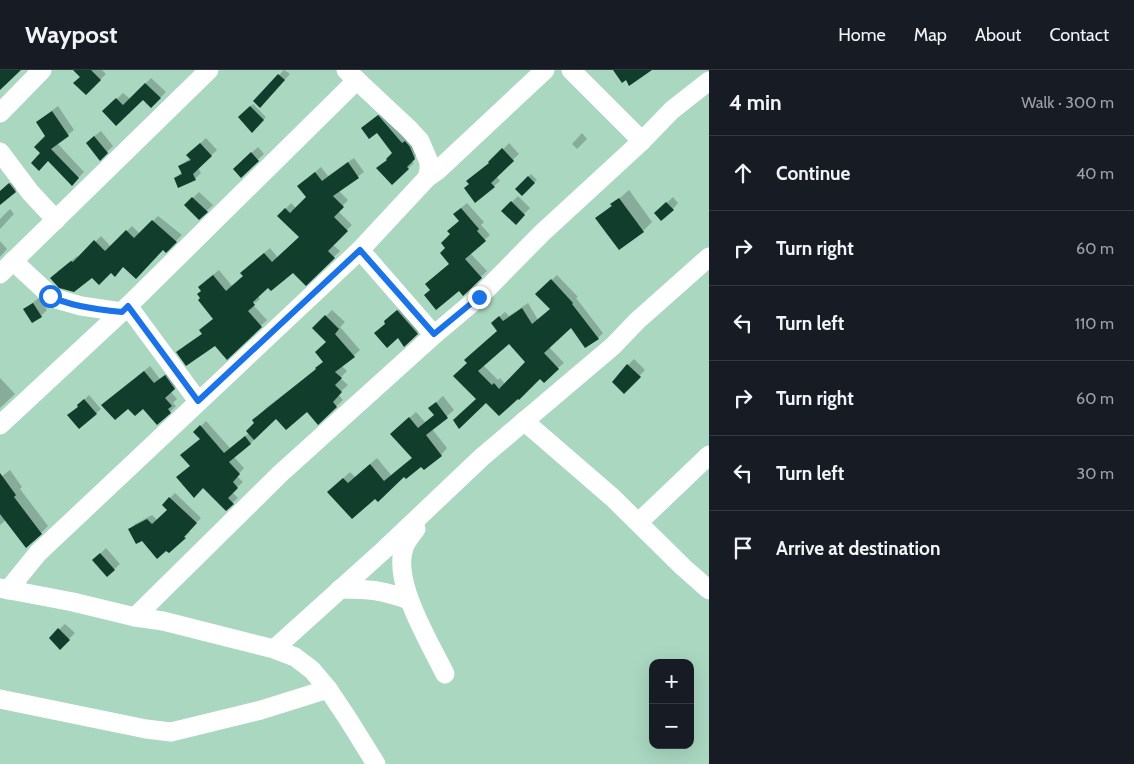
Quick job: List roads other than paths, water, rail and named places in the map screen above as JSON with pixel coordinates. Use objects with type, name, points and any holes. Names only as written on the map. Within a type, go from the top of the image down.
[{"type":"street","points":[[0,113],[42,70]]},
{"type":"street","points":[[198,401],[125,309],[88,307],[53,298],[6,268],[209,70]]},
{"type":"street","points":[[4,589],[38,552],[360,250],[427,178],[437,171],[545,70]]},
{"type":"street","points":[[571,70],[642,141]]},
{"type":"street","points":[[0,425],[125,309],[351,75],[410,129],[420,141],[429,162],[427,178]]},
{"type":"street","points":[[135,617],[281,473],[434,334],[479,297],[542,233],[642,141],[672,110],[707,85]]},
{"type":"street","points":[[0,152],[30,192],[56,220]]},
{"type":"street","points":[[360,250],[434,334]]},
{"type":"street","points":[[274,648],[432,505],[482,457],[612,346],[709,257]]},
{"type":"street","points":[[524,421],[639,522],[709,590]]},
{"type":"street","points":[[639,522],[709,455]]},
{"type":"street","points":[[432,505],[403,549],[402,571],[410,600],[445,674]]},
{"type":"street","points":[[4,589],[73,602],[135,617],[163,621],[274,648],[295,657],[312,670],[328,689],[376,764]]},
{"type":"street","points":[[340,589],[371,589],[410,600]]},
{"type":"street","points":[[0,700],[170,732],[261,710],[328,689]]}]
